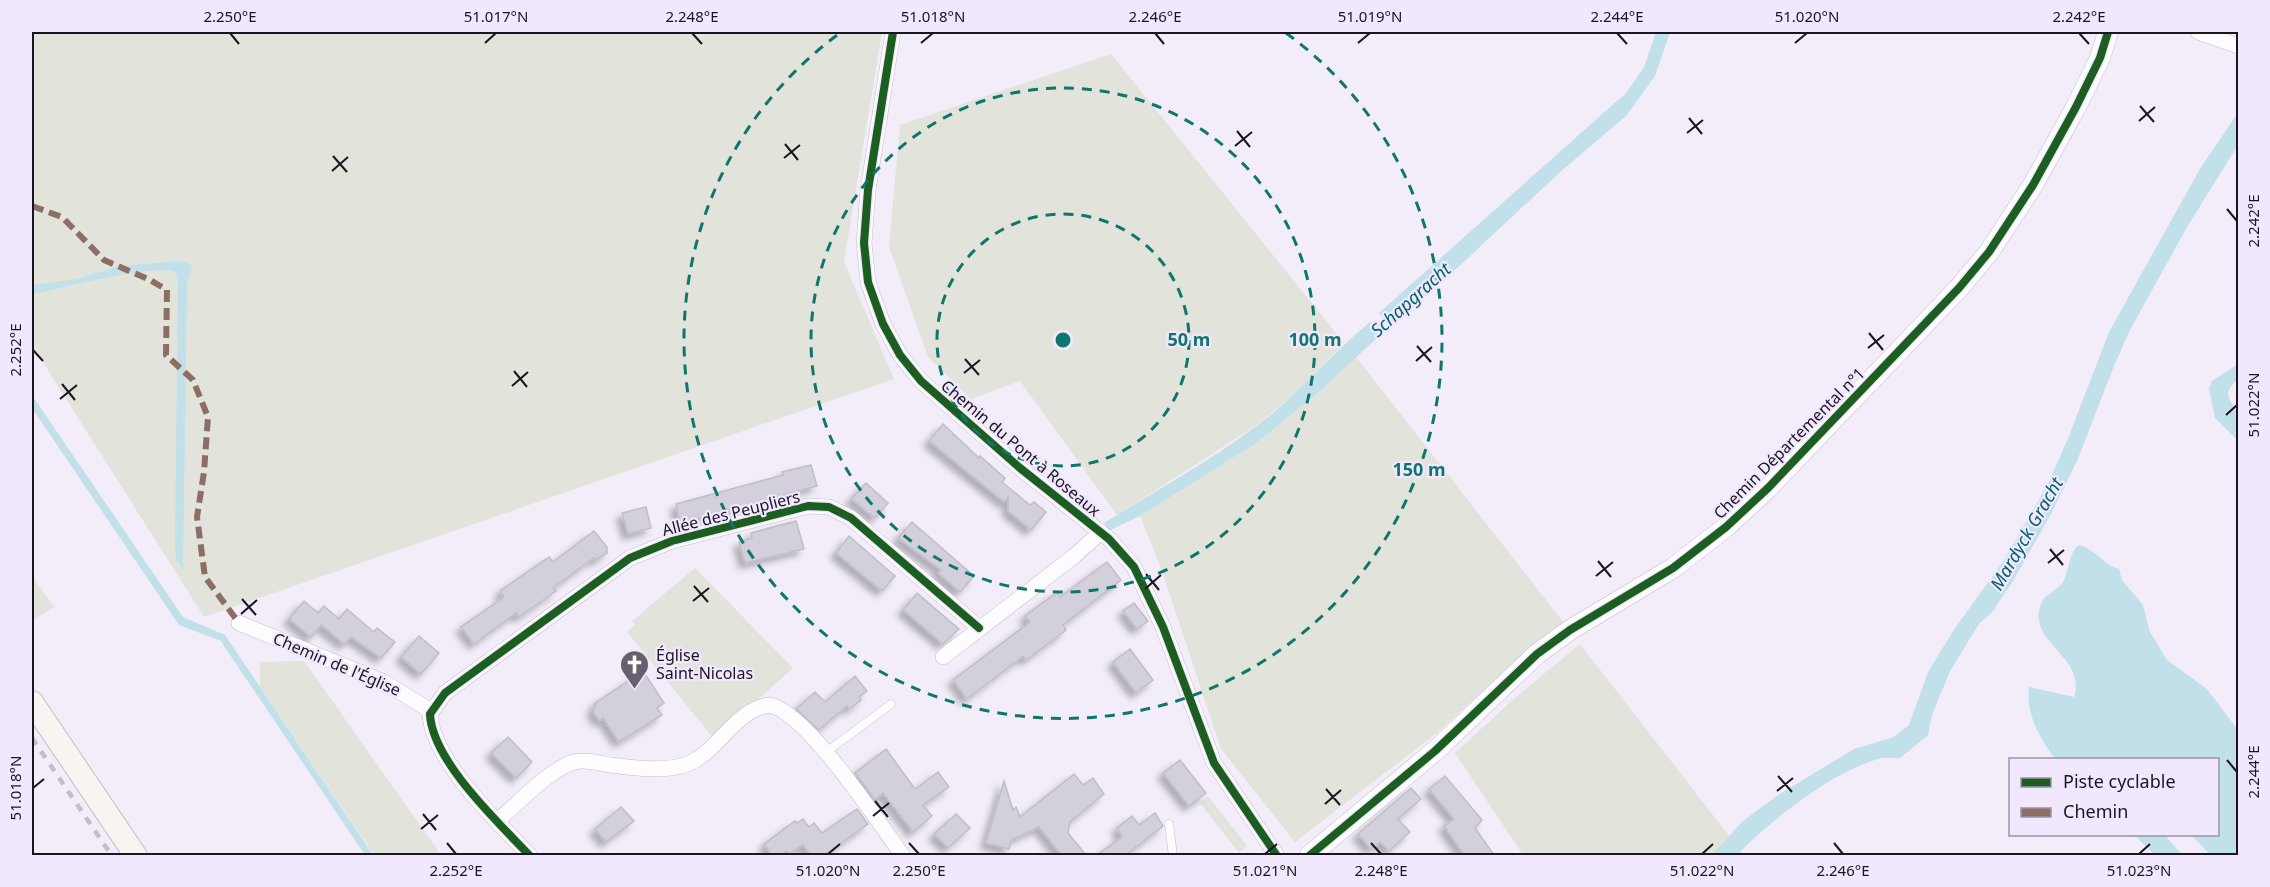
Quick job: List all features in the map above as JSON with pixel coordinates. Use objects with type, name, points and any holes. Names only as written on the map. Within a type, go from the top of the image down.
[{"type":"main road","points":[[32,702],[136,855]]},
{"type":"street","name":"Chemin du Pont à Roseaux","points":[[893,32],[864,231],[866,272],[874,303],[894,346],[921,381],[1020,468],[1101,532],[1121,551],[1145,585],[1166,632],[1214,763],[1276,855]]},
{"type":"street","name":"Chemin Départemental n°1","points":[[1309,855],[1435,751],[1537,654],[1570,630],[1680,563],[1726,527],[1768,488],[1959,288],[1989,252],[2028,192],[2079,102],[2100,58],[2108,32]]},
{"type":"street","points":[[2198,32],[2238,46]]},
{"type":"street","name":"Allée des Peupliers","points":[[431,711],[445,693],[630,558],[672,541],[801,507],[829,507],[846,515],[979,628]]},
{"type":"street","points":[[943,657],[1073,557],[1101,532]]},
{"type":"street","name":"Chemin de l'Église","points":[[239,623],[384,682],[431,711]]},
{"type":"street","points":[[497,821],[555,772],[576,762],[671,768],[697,759],[749,712],[769,705],[787,712],[825,753],[903,855]]},
{"type":"street","points":[[431,711],[433,731],[463,783],[530,855]]},
{"type":"lane","points":[[825,753],[891,705]]},
{"type":"lane","points":[[1169,824],[1173,855]]},
{"type":"shaded area","points":[[32,32],[882,32],[844,262],[894,379],[204,617],[32,345]]},
{"type":"shaded area","points":[[1111,54],[1344,343],[1303,386],[1257,425],[1117,515],[1020,381],[971,399],[928,357],[889,247],[900,125]]},
{"type":"shaded area","points":[[1356,357],[1564,623],[1533,645],[1438,732],[1295,842],[1221,749],[1161,568],[1140,516],[1255,444],[1318,393]]},
{"type":"shaded area","points":[[695,568],[793,668],[714,739],[627,632],[635,625],[632,621]]},
{"type":"shaded area","points":[[32,576],[54,607],[32,621]]},
{"type":"shaded area","points":[[1580,644],[1744,855],[1523,855],[1455,753],[1516,697]]},
{"type":"shaded area","points":[[304,661],[441,855],[374,855],[260,687],[260,662]]},
{"type":"shaded area","points":[[1208,796],[1247,846],[1239,853],[1200,803]]},
{"type":"water","points":[[1656,32],[1670,32],[1655,76],[1627,115],[1559,173],[1439,285],[1390,326],[1379,313],[1627,92],[1644,67]]},
{"type":"water","name":"Mardyck Gracht","points":[[2238,113],[2238,145],[2187,227],[2130,330],[2077,461],[2052,512],[2013,581],[1993,611],[1979,624],[1950,671],[1932,715],[1928,735],[1900,758],[1882,758],[1863,764],[1824,785],[1785,812],[1737,855],[1712,855],[1743,821],[1778,795],[1854,749],[1894,737],[1909,725],[1928,672],[1955,628],[2005,559],[2048,484],[2109,332],[2201,167]]},
{"type":"water","points":[[180,261],[192,265],[187,284],[183,569],[176,560],[175,544],[178,281],[176,273],[165,270],[129,273],[32,294],[32,285],[77,279],[119,266]]},
{"type":"water","points":[[1370,322],[1380,335],[1318,393],[1255,444],[1140,516],[1108,531],[1104,523],[1212,457],[1273,413]]},
{"type":"water","points":[[2238,364],[2238,379],[2228,394],[2239,420],[2238,441],[2215,418],[2209,389],[2212,381]]},
{"type":"water","points":[[32,395],[183,617],[225,635],[373,855],[365,855],[221,641],[179,625],[32,408]]},
{"type":"water","points":[[2079,545],[2085,547],[2119,569],[2122,580],[2143,605],[2150,632],[2167,660],[2207,689],[2238,730],[2238,855],[2210,855],[2193,836],[2219,836],[2219,758],[2054,758],[2039,734],[2029,706],[2029,687],[2074,697],[2076,683],[2072,671],[2048,640],[2039,618],[2043,601],[2063,582],[2075,548]]},
{"type":"water","points":[[2135,836],[2166,836],[2182,855],[2155,855]]},
{"type":"building","points":[[943,424],[979,458],[980,456],[1005,478],[1002,482],[1030,505],[1034,502],[1046,512],[1031,530],[1008,511],[1008,498],[1004,502],[929,441]]},
{"type":"building","points":[[811,465],[817,486],[680,523],[676,504],[783,475],[782,472]]},
{"type":"building","points":[[866,483],[888,503],[875,518],[851,499]]},
{"type":"building","points":[[646,507],[651,528],[628,534],[622,513]]},
{"type":"building","points":[[796,521],[804,549],[745,563],[739,542],[752,538],[751,533]]},
{"type":"building","points":[[912,522],[974,576],[960,592],[938,573],[941,570],[898,538]]},
{"type":"building","points":[[594,531],[607,547],[607,553],[596,560],[594,558],[553,588],[556,591],[519,617],[516,613],[474,644],[461,627],[504,597],[500,591],[549,557],[553,562]]},
{"type":"building","points":[[849,536],[895,576],[882,591],[836,553]]},
{"type":"building","points":[[1107,562],[1121,580],[1063,625],[1066,630],[1026,660],[1023,656],[967,699],[953,680],[1030,622],[1025,616],[1057,592],[1060,597]]},
{"type":"building","points":[[917,593],[959,629],[943,644],[903,610]]},
{"type":"building","points":[[304,601],[318,613],[324,606],[339,619],[347,609],[374,632],[377,628],[395,642],[381,658],[351,637],[344,644],[321,625],[311,637],[289,619]]},
{"type":"building","points":[[1134,603],[1148,621],[1137,629],[1123,611]]},
{"type":"building","points":[[419,636],[439,653],[421,674],[401,657]]},
{"type":"building","points":[[1130,649],[1153,680],[1136,693],[1113,662]]},
{"type":"building","name":"Église Saint-Nicolas","points":[[643,671],[664,703],[657,708],[662,715],[619,742],[603,718],[599,721],[592,710],[596,707],[594,704]]},
{"type":"building","points":[[855,676],[867,691],[859,697],[861,700],[849,709],[847,706],[819,730],[796,709],[815,692],[825,702]]},
{"type":"building","points":[[508,737],[532,762],[516,778],[491,753]]},
{"type":"building","points":[[886,749],[915,789],[938,772],[949,787],[923,805],[932,816],[913,832],[883,793],[875,800],[855,773]]},
{"type":"building","points":[[1180,760],[1206,793],[1189,806],[1163,773]]},
{"type":"building","points":[[1074,774],[1083,785],[1093,778],[1104,794],[1070,822],[1068,833],[1086,855],[1061,855],[1039,827],[1011,840],[1009,849],[986,843],[1004,781],[1013,810],[1016,807],[1020,817]]},
{"type":"building","points":[[1445,776],[1482,820],[1475,828],[1494,855],[1464,855],[1444,826],[1454,819],[1429,789]]},
{"type":"building","points":[[1411,788],[1421,799],[1398,819],[1410,832],[1389,851],[1380,842],[1371,849],[1358,834]]},
{"type":"building","points":[[621,807],[634,821],[606,842],[595,829]]},
{"type":"building","points":[[857,809],[868,824],[824,855],[810,855],[803,845],[789,854],[787,851],[780,855],[772,855],[764,844],[795,821],[797,823],[803,819],[809,827],[814,823],[822,833]]},
{"type":"building","points":[[1155,813],[1163,826],[1126,855],[1097,855],[1122,837],[1117,828],[1132,816],[1139,825]]},
{"type":"building","points":[[956,814],[970,828],[948,848],[934,834]]},
{"type":"waterway","name":"Schapgracht","points":[[1371,333],[1389,317]]},
{"type":"railway","points":[[32,738],[112,856]]},
{"type":"marked path","points":[[32,206],[62,217],[104,260],[167,290],[166,355],[193,380],[208,417],[204,472],[197,517],[205,577],[239,623]]},
{"type":"cycle path","points":[[893,32],[868,190],[864,243],[868,282],[883,324],[900,355],[921,381],[1020,468],[1109,539],[1134,567],[1163,627],[1214,763],[1277,856]]},
{"type":"cycle path","points":[[1309,856],[1435,751],[1537,654],[1570,630],[1673,568],[1726,527],[1768,488],[1959,288],[1989,252],[2033,185],[2076,107],[2100,58],[2108,32]]},
{"type":"cycle path","points":[[530,856],[485,809],[454,771],[442,751],[430,714],[445,693],[630,558],[672,541],[808,506],[829,507],[851,518],[979,628]]},
{"type":"place","name":"Église Saint-Nicolas","points":[[635,690]]}]
